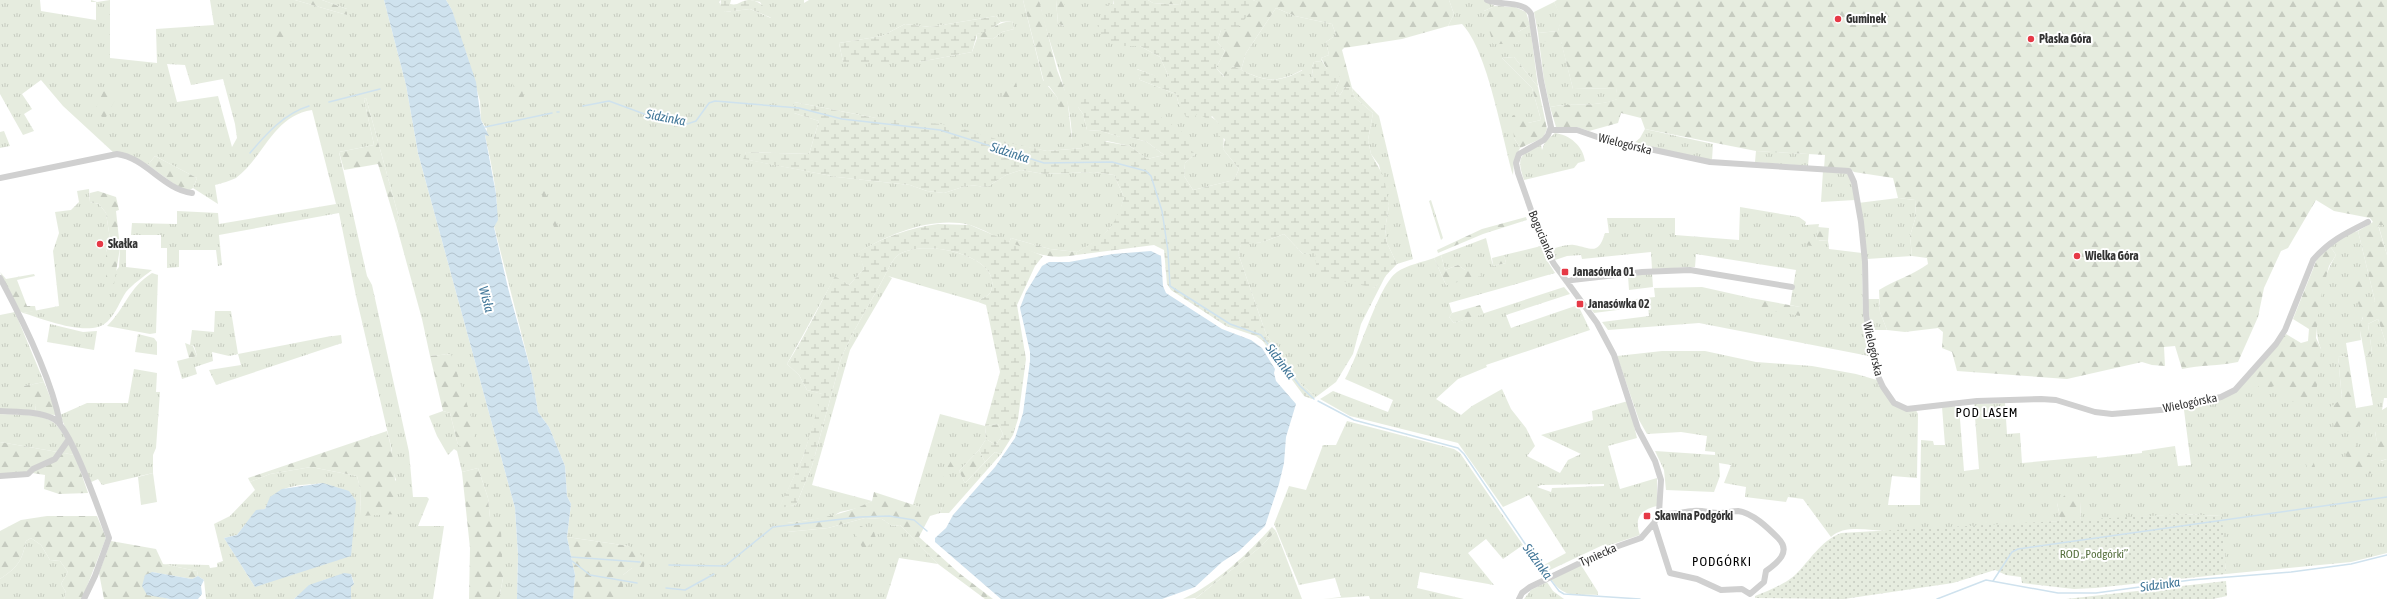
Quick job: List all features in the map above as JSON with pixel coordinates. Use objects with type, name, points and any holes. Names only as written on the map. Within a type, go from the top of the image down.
[{"type":"street","points":[[1487,0],[1496,3],[1520,5],[1526,8],[1531,14],[1541,81],[1550,120],[1550,130]]},
{"type":"street","name":"Wielogórska","points":[[1550,130],[1577,130],[1611,141],[1710,162],[1850,171],[1854,182],[1861,222],[1865,262],[1866,315],[1877,374],[1883,388],[1894,402],[1907,409],[1977,402],[2041,399],[2056,400],[2095,412],[2112,414],[2172,409],[2221,398],[2234,390],[2276,344],[2285,330],[2313,260],[2320,251],[2341,234],[2368,222]]},
{"type":"street","name":"Bogucianka","points":[[1550,130],[1544,140],[1519,154],[1516,167],[1544,247],[1597,323],[1620,370],[1638,429],[1659,471],[1662,499]]},
{"type":"street","points":[[0,178],[117,154],[131,157],[179,190],[192,193]]},
{"type":"street","points":[[1567,282],[1572,280],[1642,272],[1690,270],[1792,287]]},
{"type":"street","points":[[0,278],[20,315],[55,402],[60,423],[69,439],[109,538],[95,576],[84,599]]},
{"type":"street","points":[[0,411],[39,415],[53,419],[60,423]]},
{"type":"street","points":[[0,476],[28,474],[33,469],[55,459],[69,439]]},
{"type":"street","name":"Tyniecka","points":[[1519,599],[1525,590],[1553,576],[1607,550],[1636,541],[1654,523],[1659,513],[1662,499]]},
{"type":"street","points":[[1654,523],[1670,573],[1696,580],[1721,590],[1742,589],[1751,596],[1764,582],[1766,571],[1781,560],[1784,551],[1781,541],[1769,529],[1745,513],[1736,511],[1721,513],[1695,510],[1666,515],[1659,513]]},
{"type":"green space","points":[[0,0],[40,0],[41,11],[96,20],[96,2],[91,2],[91,0],[97,2],[110,0],[110,58],[157,63],[156,29],[214,25],[210,0],[295,0],[347,15],[347,9],[322,0],[384,0],[406,85],[418,153],[515,508],[518,555],[517,599],[499,599],[503,578],[490,518],[488,498],[478,468],[462,472],[457,451],[454,449],[448,455],[437,436],[429,416],[443,411],[450,413],[458,445],[451,354],[430,356],[422,319],[396,224],[399,218],[366,98],[364,99],[374,145],[339,152],[367,276],[372,285],[409,452],[413,497],[427,497],[429,499],[418,526],[444,526],[433,599],[351,599],[351,587],[354,583],[351,574],[334,577],[320,582],[307,588],[294,599],[206,599],[204,580],[198,576],[197,571],[163,564],[209,565],[210,568],[217,567],[217,563],[223,561],[214,524],[230,516],[255,490],[250,482],[270,474],[311,467],[357,476],[360,488],[361,515],[396,480],[391,463],[392,451],[356,296],[339,213],[219,235],[222,265],[218,266],[216,250],[179,250],[179,267],[167,268],[167,248],[161,248],[161,235],[131,235],[132,223],[177,224],[177,211],[218,213],[219,224],[336,204],[312,110],[299,114],[288,120],[270,138],[246,169],[236,178],[215,185],[218,204],[193,188],[197,178],[155,156],[148,165],[114,153],[63,106],[41,80],[22,94],[32,109],[24,114],[34,131],[23,135],[0,94]],"holes":[[[167,64],[185,65],[191,85],[223,79],[235,124],[237,138],[232,147],[218,96],[177,102]],[[323,483],[255,587],[224,538],[237,535],[256,511],[265,509],[275,494],[282,490],[289,487]]]},
{"type":"green space","points":[[295,0],[322,0],[347,9],[347,15]]},
{"type":"green space","points":[[446,0],[721,0],[719,2],[725,12],[750,9],[771,18],[760,2],[749,0],[804,0],[804,3],[809,0],[1023,0],[1043,80],[1057,97],[1072,141],[1068,105],[1039,0],[1056,0],[1058,24],[1064,26],[1064,0],[1113,0],[1116,46],[1140,46],[1160,57],[1168,75],[1166,80],[1137,69],[1140,80],[1176,94],[1179,105],[1205,114],[1218,122],[1224,137],[1223,149],[1239,169],[1234,180],[1193,190],[1184,176],[1185,163],[1195,154],[1078,107],[1083,114],[1087,130],[1101,131],[1120,137],[1130,137],[1147,142],[1164,155],[1147,159],[1130,146],[1107,141],[1083,148],[1047,151],[794,102],[794,113],[819,121],[809,154],[746,152],[744,159],[837,177],[910,185],[927,191],[944,193],[969,185],[987,187],[1006,175],[1021,170],[1044,174],[1094,172],[1114,175],[1124,197],[1118,219],[1100,239],[1077,252],[1050,249],[1011,238],[1009,243],[970,225],[956,223],[941,223],[912,228],[884,239],[859,252],[864,269],[849,285],[835,277],[787,364],[799,375],[807,390],[823,394],[803,457],[780,507],[796,505],[812,466],[841,359],[855,329],[894,259],[906,251],[938,249],[956,252],[972,258],[984,267],[991,278],[991,291],[978,302],[888,276],[892,278],[850,350],[812,485],[872,501],[858,508],[840,512],[831,517],[787,523],[787,532],[828,528],[865,518],[882,519],[892,526],[900,525],[938,564],[899,558],[886,599],[623,599],[623,575],[632,568],[629,546],[567,537],[571,504],[567,496],[565,466],[549,427],[538,412],[532,375],[494,226],[497,208],[492,168],[485,135],[487,129],[481,120],[480,101],[466,52],[462,47],[452,10]],"holes":[[[996,16],[1001,22],[1012,21],[1014,29],[1002,32],[993,39],[977,38],[972,52],[919,62],[843,62],[839,43],[882,36],[905,24],[930,27]]]},
{"type":"green space","points":[[721,0],[731,0],[730,4],[737,4],[748,0],[756,1],[773,15],[772,18],[750,9],[725,12],[720,9]]},
{"type":"green space","points":[[1023,0],[1039,0],[1057,70],[1067,96],[1072,141],[1068,140],[1057,97],[1049,86],[1045,86]]},
{"type":"green space","points":[[1056,0],[1064,0],[1065,26],[1058,24]]},
{"type":"green space","points":[[1113,0],[1148,0],[1153,3],[1180,5],[1182,0],[1253,0],[1258,2],[1238,28],[1221,30],[1217,42],[1225,51],[1216,68],[1224,77],[1233,66],[1260,78],[1268,79],[1283,78],[1303,70],[1306,82],[1313,80],[1312,67],[1314,62],[1322,61],[1327,69],[1338,71],[1340,80],[1335,91],[1340,95],[1345,87],[1352,88],[1354,97],[1373,113],[1368,140],[1371,154],[1384,177],[1389,206],[1385,229],[1387,243],[1397,264],[1374,288],[1317,275],[1315,253],[1303,254],[1284,234],[1263,242],[1241,245],[1238,253],[1266,334],[1301,384],[1316,397],[1312,399],[1304,396],[1284,369],[1282,370],[1263,341],[1256,336],[1226,326],[1171,290],[1167,284],[1164,250],[1154,245],[1076,255],[1077,252],[1102,236],[1117,217],[1124,197],[1114,175],[1094,172],[1044,174],[1021,170],[1006,175],[987,187],[969,185],[944,193],[927,191],[910,185],[837,177],[743,159],[746,152],[809,154],[819,121],[794,113],[794,102],[871,117],[950,125],[1006,142],[1047,151],[1083,148],[1091,139],[1130,146],[1147,159],[1164,155],[1147,142],[1130,137],[1120,137],[1101,131],[1087,130],[1083,114],[1078,107],[1081,100],[1097,97],[1112,97],[1127,100],[1141,106],[1167,121],[1193,140],[1190,149],[1195,154],[1185,163],[1184,176],[1193,190],[1234,180],[1239,169],[1223,149],[1225,139],[1219,136],[1219,124],[1212,116],[1209,120],[1197,113],[1194,119],[1186,117],[1179,105],[1176,94],[1140,80],[1136,69],[1166,79],[1168,75],[1160,57],[1140,46],[1116,46],[1100,33],[1097,24],[1106,5],[1114,4]]},
{"type":"green space","points":[[1148,0],[1182,0],[1180,5],[1153,3]]},
{"type":"green space","points":[[1253,0],[1449,0],[1454,14],[1448,26],[1402,39],[1344,48],[1342,50],[1352,88],[1345,87],[1340,95],[1335,91],[1340,80],[1327,69],[1321,58],[1329,55],[1326,42],[1336,35],[1332,24],[1295,16],[1276,8],[1246,53],[1241,70],[1233,66],[1225,77],[1216,68],[1225,51],[1217,42],[1221,30],[1257,2]]},
{"type":"green space","points":[[1449,0],[1484,0],[1495,6],[1484,11],[1518,32],[1530,25],[1538,87],[1514,57],[1502,58],[1532,88],[1541,120],[1528,123],[1514,138],[1520,148],[1514,161],[1513,175],[1487,74],[1471,37],[1462,24],[1448,26],[1454,14]]},
{"type":"green space","points":[[1557,0],[2387,0],[2387,225],[2378,225],[2387,255],[2387,347],[2378,319],[2368,324],[2372,353],[2365,357],[2359,325],[2363,318],[2351,281],[2359,276],[2368,305],[2375,301],[2358,231],[2373,222],[2370,218],[2334,211],[2316,200],[2288,248],[2281,251],[2264,288],[2258,317],[2238,362],[2182,369],[2175,346],[2164,347],[2165,366],[2152,365],[2142,362],[2067,379],[1957,371],[1952,352],[1942,348],[1943,332],[1938,328],[1905,332],[1887,330],[1880,312],[1879,290],[1928,264],[1927,258],[1912,256],[1910,236],[1916,216],[1915,200],[1898,198],[1893,178],[1854,172],[1849,168],[1824,168],[1825,155],[1756,151],[1645,129],[1641,118],[1621,113],[1618,123],[1589,131],[1577,127],[1556,127],[1550,107],[1592,104],[1617,99],[1616,88],[1573,89],[1561,42],[1539,41],[1538,33],[1558,31],[1561,18],[1554,2]]},
{"type":"green space","points":[[1554,2],[1562,18],[1558,31],[1538,33],[1534,12]]},
{"type":"green space","points":[[1495,6],[1515,7],[1526,12],[1530,25],[1518,32],[1518,44],[1493,44],[1484,11]]},
{"type":"green space","points":[[1276,8],[1295,16],[1332,24],[1336,35],[1326,42],[1329,55],[1321,58],[1322,61],[1314,62],[1312,67],[1313,80],[1305,83],[1302,70],[1279,79],[1265,79],[1241,70],[1246,53]]},
{"type":"green space","points":[[996,16],[1001,22],[986,32],[977,34],[972,52],[919,62],[843,62],[839,43],[882,36],[905,24],[930,27]]},
{"type":"green space","points":[[1012,21],[1014,29],[1002,32],[993,39],[977,38],[977,34],[1002,23]]},
{"type":"green space","points":[[289,28],[294,41],[274,45],[271,31]]},
{"type":"green space","points":[[1539,41],[1561,41],[1573,89],[1616,88],[1618,99],[1609,102],[1592,104],[1550,107],[1544,80]]},
{"type":"green space","points":[[1514,57],[1538,87],[1547,129],[1543,138],[1520,148],[1514,138],[1512,116],[1523,110],[1528,123],[1541,120],[1532,88],[1502,58]]},
{"type":"green space","points":[[514,68],[521,83],[526,112],[521,113],[509,70]]},
{"type":"green space","points":[[1016,82],[1019,97],[1005,100],[1000,87]]},
{"type":"green space","points":[[106,86],[118,94],[105,119],[94,111]]},
{"type":"green space","points":[[1352,88],[1379,116],[1413,259],[1397,264],[1387,243],[1385,229],[1389,206],[1379,165],[1371,154],[1368,140],[1373,113],[1354,97]]},
{"type":"green space","points":[[366,98],[399,218],[396,224],[378,164],[344,170],[339,152],[374,145],[364,99]]},
{"type":"green space","points":[[1645,129],[1713,144],[1712,160],[1633,144],[1640,138]]},
{"type":"green space","points":[[4,131],[10,146],[0,148],[0,132]]},
{"type":"green space","points":[[1555,133],[1566,136],[1575,142],[1582,151],[1585,161],[1578,163],[1574,168],[1524,180],[1520,166],[1522,157],[1528,151],[1541,145],[1542,150],[1545,142]]},
{"type":"green space","points":[[1756,151],[1809,154],[1808,166],[1755,162]]},
{"type":"green space","points":[[155,156],[197,178],[193,188],[188,191],[181,189],[148,165]]},
{"type":"green space","points":[[1844,170],[1850,176],[1855,200],[1821,202],[1823,171]]},
{"type":"green space","points":[[543,178],[546,178],[546,194],[551,207],[547,208],[542,195]]},
{"type":"green space","points":[[89,189],[90,202],[99,204],[106,213],[110,239],[106,252],[106,283],[119,267],[120,248],[126,247],[126,267],[152,270],[126,292],[111,318],[100,326],[79,328],[67,326],[23,313],[59,306],[53,251],[59,233],[55,212],[71,210],[79,202],[77,191]]},
{"type":"green space","points":[[98,191],[116,197],[119,210],[116,211],[120,248],[114,284],[106,283],[106,252],[110,239],[106,213],[99,204],[90,202],[90,193]]},
{"type":"green space","points":[[1898,198],[1915,200],[1916,216],[1910,236],[1912,256],[1867,259],[1858,203]]},
{"type":"green space","points":[[1431,200],[1443,238],[1441,240],[1429,201]]},
{"type":"green space","points":[[1740,207],[1799,217],[1806,222],[1805,225],[1819,224],[1816,240],[1828,241],[1829,249],[1862,253],[1863,313],[1869,356],[1699,323],[1608,330],[1602,322],[1649,316],[1648,306],[1594,313],[1588,304],[1655,297],[1654,288],[1702,287],[1751,298],[1748,306],[1800,307],[1790,305],[1796,270],[1696,254],[1695,267],[1652,269],[1651,252],[1582,259],[1581,255],[1567,256],[1555,260],[1550,249],[1571,245],[1590,249],[1597,248],[1600,245],[1605,233],[1609,233],[1607,218],[1675,218],[1675,235],[1739,240]]},
{"type":"green space","points":[[553,210],[565,250],[561,250],[548,211]]},
{"type":"green space","points":[[1526,217],[1527,220],[1483,234],[1438,253],[1437,250],[1482,229]]},
{"type":"green space","points":[[938,224],[970,225],[1043,256],[1035,266],[1017,305],[1026,359],[1018,419],[1013,435],[1001,454],[995,452],[985,462],[979,450],[986,439],[996,445],[1003,434],[998,424],[985,426],[1000,372],[986,305],[978,302],[991,291],[991,278],[984,267],[972,258],[956,252],[938,249],[906,251],[896,257],[892,262],[845,349],[812,466],[796,505],[779,508],[803,457],[822,394],[807,390],[799,375],[787,364],[806,332],[835,276],[849,285],[864,269],[858,252],[897,234]]},
{"type":"green space","points":[[2378,224],[2387,225],[2387,255]]},
{"type":"green space","points":[[1818,227],[1829,228],[1828,241],[1819,240],[1817,247],[1806,245],[1807,239],[1816,240]]},
{"type":"green space","points":[[2358,231],[2375,301],[2367,309],[2362,318],[2361,340],[2346,343],[2348,356],[2338,357],[2342,399],[2356,408],[2373,405],[2365,357],[2372,353],[2368,324],[2378,319],[2387,347],[2387,398],[2384,398],[2382,410],[2387,407],[2387,424],[2375,432],[2381,461],[2387,459],[2387,553],[2351,562],[2226,574],[2221,516],[2183,514],[2081,521],[2080,502],[2057,503],[2061,521],[1974,528],[1909,531],[1850,529],[1837,533],[1831,537],[1803,499],[1788,497],[1786,502],[1745,497],[1746,487],[1724,483],[1731,465],[1719,463],[1720,476],[1714,492],[1666,490],[1664,470],[1655,451],[1715,455],[1715,452],[1705,451],[1707,436],[1681,432],[1647,434],[1639,420],[1617,356],[1662,351],[1705,351],[1756,362],[1812,366],[1856,374],[1877,380],[1893,404],[1916,410],[1918,414],[1917,478],[1892,476],[1888,505],[1920,505],[1921,440],[1933,441],[1934,445],[1945,445],[1942,407],[1959,406],[1964,471],[1979,469],[1974,404],[2005,403],[2007,434],[2020,433],[2022,463],[2097,456],[2097,458],[2142,453],[2142,451],[2175,446],[2178,466],[2191,465],[2184,410],[2186,408],[2221,398],[2248,378],[2321,349],[2318,339],[2317,315],[2322,288],[2336,255],[2330,246],[2348,234]]},
{"type":"green space","points":[[1284,234],[1303,254],[1315,252],[1374,288],[1387,273],[1361,324],[1353,354],[1336,382],[1316,397],[1301,384],[1266,334],[1238,253],[1241,244],[1263,242]]},
{"type":"green space","points":[[1011,238],[1050,249],[1077,252],[1076,255],[1057,257],[1042,255],[1009,243]]},
{"type":"green space","points":[[1486,238],[1493,266],[1506,263],[1504,255],[1541,246],[1546,259],[1555,273],[1449,303],[1452,313],[1449,317],[1454,323],[1564,287],[1570,294],[1506,315],[1511,328],[1578,305],[1590,330],[1486,365],[1487,367],[1458,379],[1436,399],[1461,415],[1472,406],[1502,389],[1511,409],[1526,428],[1535,446],[1527,456],[1560,473],[1568,460],[1581,454],[1541,435],[1593,420],[1592,411],[1628,401],[1637,438],[1608,446],[1620,489],[1657,478],[1657,506],[1643,512],[1638,519],[1638,529],[1640,535],[1604,547],[1603,545],[1548,571],[1544,565],[1566,553],[1529,495],[1503,507],[1458,443],[1350,416],[1320,399],[1333,391],[1388,412],[1393,400],[1345,379],[1383,291],[1390,279],[1397,272],[1434,258],[1446,285],[1480,270],[1465,270],[1458,265],[1445,270],[1441,255]],"holes":[[[1604,484],[1604,486],[1552,488],[1551,492],[1537,487],[1541,485]]]},
{"type":"green space","points":[[2330,246],[2336,255],[2329,266],[2319,304],[2316,338],[2321,349],[2316,394],[2292,402],[2280,384],[2263,390],[2248,378],[2286,334],[2301,343],[2308,341],[2309,329],[2293,319],[2317,259]]},
{"type":"green space","points":[[1441,255],[1445,270],[1458,265],[1465,270],[1480,270],[1481,276],[1446,285],[1434,258]]},
{"type":"green space","points":[[1504,255],[1506,263],[1493,266],[1492,258]]},
{"type":"green space","points":[[0,272],[6,279],[34,274],[35,276],[17,280],[27,306],[35,306],[36,311],[23,313],[18,310]]},
{"type":"green space","points":[[152,273],[158,275],[156,333],[150,334],[107,326],[118,313],[137,285]]},
{"type":"green space","points":[[1652,273],[1653,287],[1629,290],[1628,276]]},
{"type":"green space","points":[[1751,298],[1800,307],[1800,316],[1747,306]]},
{"type":"green space","points":[[1867,299],[1879,299],[1880,312],[1887,330],[1871,330]]},
{"type":"green space","points":[[1480,305],[1484,314],[1454,323],[1449,317],[1452,313]]},
{"type":"green space","points":[[215,311],[231,311],[238,354],[229,356],[212,352],[213,361],[195,367],[197,374],[182,379],[177,361],[197,356],[194,346],[190,345],[192,330],[214,332]]},
{"type":"green space","points":[[15,312],[44,382],[24,386],[36,405],[35,413],[0,410],[0,315]]},
{"type":"green space","points":[[50,324],[83,332],[97,331],[94,350],[47,342]]},
{"type":"green space","points":[[138,334],[154,338],[157,342],[157,355],[135,352]]},
{"type":"green space","points":[[341,335],[342,343],[216,385],[209,370],[241,365],[238,354]]},
{"type":"green space","points":[[185,343],[193,346],[197,356],[189,358]]},
{"type":"green space","points":[[451,354],[473,423],[477,447],[468,451],[458,445],[450,413],[443,411],[430,356]]},
{"type":"green space","points":[[2348,356],[2356,408],[2365,420],[2353,431],[2335,432],[2330,407],[2342,399],[2338,357]]},
{"type":"green space","points":[[134,369],[157,373],[156,392],[160,392],[156,448],[153,455],[153,473],[102,485],[98,479],[89,483],[60,415],[87,403],[128,403]]},
{"type":"green space","points":[[44,382],[55,409],[55,415],[35,413],[36,405],[28,400],[24,386]]},
{"type":"green space","points":[[0,414],[32,415],[48,419],[59,428],[75,455],[0,442]]},
{"type":"green space","points":[[940,414],[985,426],[986,439],[979,450],[959,471],[965,483],[995,452],[1001,454],[949,513],[940,513],[942,507],[920,507],[913,505]]},
{"type":"green space","points":[[1347,421],[1454,449],[1460,453],[1523,545],[1503,559],[1486,539],[1468,553],[1494,585],[1420,572],[1417,588],[1464,599],[1370,599],[1369,596],[1323,599],[1341,597],[1335,578],[1299,585],[1274,524],[1289,486],[1306,490],[1323,445],[1336,445]]},
{"type":"green space","points":[[998,424],[1003,434],[996,445],[986,439],[985,426]]},
{"type":"green space","points":[[2387,424],[2387,459],[2380,461],[2375,431]]},
{"type":"green space","points":[[387,431],[392,452],[396,493],[396,514],[361,516],[360,488],[357,476],[311,467],[270,474],[250,482],[248,478]]},
{"type":"green space","points":[[2353,440],[2359,451],[2371,456],[2374,473],[2361,474],[2349,466],[2344,448]]},
{"type":"green space","points":[[0,442],[75,455],[88,493],[59,494],[44,489],[45,475],[26,472],[0,474]]},
{"type":"green space","points":[[979,450],[985,462],[965,483],[959,471]]},
{"type":"green space","points":[[2313,460],[2317,474],[2310,477],[2306,464]]},
{"type":"green space","points":[[947,461],[950,461],[955,469],[944,478],[943,475]]},
{"type":"green space","points":[[478,468],[488,498],[490,518],[501,530],[503,578],[499,599],[469,599],[470,548],[462,472]]},
{"type":"green space","points":[[153,473],[157,502],[141,505],[138,477]]},
{"type":"green space","points":[[2069,491],[2080,502],[2081,521],[2061,521],[2057,503]]},
{"type":"green space","points":[[874,492],[920,507],[942,507],[940,513],[930,516],[919,537],[959,573],[993,599],[985,599],[938,564],[900,525],[892,526],[882,519],[865,518],[828,528],[787,532],[787,523],[820,518],[851,510],[872,501]]},
{"type":"green space","name":"ROD „Podgórki”","points":[[2183,514],[2222,516],[2226,574],[2074,589],[2022,583],[2021,577],[2006,575],[1995,570],[1953,583],[1844,599],[1755,598],[1755,596],[1780,585],[1794,576],[1821,546],[1841,533]]},
{"type":"green space","points":[[47,516],[97,516],[106,538],[82,599],[64,599],[66,592],[61,584],[68,572],[60,561],[50,560],[41,545],[31,538],[26,541],[21,559],[15,567],[0,579],[0,531],[21,520]]},
{"type":"green space","points":[[861,526],[874,532],[876,538],[867,547],[862,547],[853,530]]},
{"type":"green space","points":[[1272,527],[1276,531],[1259,548],[1196,598],[1183,599],[1208,585],[1220,576]]},
{"type":"green space","points":[[1276,531],[1302,599],[1195,599],[1259,548]]},
{"type":"green space","points":[[567,537],[629,546],[645,558],[644,567],[632,568],[623,575],[623,599],[573,599],[575,575]]},
{"type":"green space","points":[[31,538],[41,545],[50,560],[60,561],[68,572],[61,584],[66,592],[64,599],[0,599],[0,579],[15,567],[21,559],[26,541]]},
{"type":"green space","points":[[111,541],[156,549],[163,564],[197,571],[198,576],[192,579],[152,572],[147,594],[170,599],[104,599],[99,573]]},
{"type":"green space","points":[[1581,565],[1598,592],[1598,595],[1577,595],[1566,593],[1561,590],[1551,579]]},
{"type":"green space","points":[[2226,581],[2227,596],[2213,599],[2066,599]]},
{"type":"green space","points":[[1547,582],[1553,591],[1564,599],[1524,599],[1531,590]]},
{"type":"water","name":"Wisła","points":[[384,0],[446,0],[452,10],[476,82],[481,120],[489,136],[485,135],[496,194],[498,220],[494,227],[508,288],[532,375],[538,412],[549,427],[565,466],[567,496],[571,504],[567,537],[575,575],[573,599],[517,599],[518,555],[515,508],[418,153],[406,85]]},
{"type":"water","points":[[1151,251],[1161,256],[1163,286],[1166,293],[1222,329],[1251,340],[1262,348],[1275,369],[1274,373],[1276,381],[1296,404],[1286,437],[1284,463],[1279,484],[1265,526],[1239,551],[1222,562],[1195,587],[1162,599],[1001,599],[935,542],[935,538],[946,528],[953,515],[995,467],[1015,438],[1023,413],[1030,361],[1030,352],[1020,308],[1026,292],[1042,266],[1049,262],[1069,262],[1113,254]]},
{"type":"water","points":[[323,483],[349,491],[356,501],[351,556],[255,587],[224,538],[237,535],[256,510],[265,509],[270,497],[282,489]]},
{"type":"water","points":[[152,572],[192,579],[198,576],[204,580],[201,586],[202,594],[198,599],[170,599],[147,595],[142,586],[145,575]]},
{"type":"water","points":[[344,573],[351,574],[354,584],[351,587],[351,599],[294,599],[309,585]]},
{"type":"waterway","points":[[329,102],[380,89]]},
{"type":"waterway","name":"Sidzinka","points":[[583,106],[609,101],[647,115],[687,124],[696,121],[709,103],[715,101],[799,108],[842,119],[940,130],[1044,163],[1112,162],[1146,171],[1151,176],[1162,211],[1168,251],[1170,286],[1230,324],[1261,335],[1300,386],[1314,399]]},
{"type":"waterway","points":[[250,153],[276,125],[300,109],[309,106]]},
{"type":"waterway","name":"Sidzinka","points":[[485,127],[552,113]]},
{"type":"waterway","name":"Sidzinka","points":[[1318,401],[1354,420],[1458,448],[1464,454],[1547,576]]},
{"type":"waterway","points":[[1993,581],[2012,552],[2018,549],[2387,497]]},
{"type":"waterway","points":[[669,565],[725,566],[773,527],[860,517],[889,516],[914,520],[927,531]]},
{"type":"waterway","name":"Sidzinka","points":[[1937,599],[1986,580],[2058,593],[2096,593],[2191,580],[2291,572],[2351,564],[2387,555]]},
{"type":"waterway","points":[[571,557],[640,562]]},
{"type":"waterway","points":[[572,561],[590,575],[637,583]]},
{"type":"waterway","points":[[666,588],[685,590],[714,574]]},
{"type":"waterway","name":"Sidzinka","points":[[1550,579],[1559,591],[1564,594],[1640,599]]},
{"type":"place","name":"Guminek","points":[[1838,19]]},
{"type":"place","name":"Płaska Góra","points":[[2031,39]]},
{"type":"place","name":"Skałka","points":[[100,244]]},
{"type":"place","name":"Wielka Góra","points":[[2077,256]]},
{"type":"place","name":"Janasówka 01","points":[[1565,272]]},
{"type":"place","name":"Janasówka 02","points":[[1580,304]]},
{"type":"place","name":"Skawina Podgórki","points":[[1647,516]]},
{"type":"district","name":"POD LASEM","points":[[1987,412]]},
{"type":"district","name":"PODGÓRKI","points":[[1722,561]]}]
